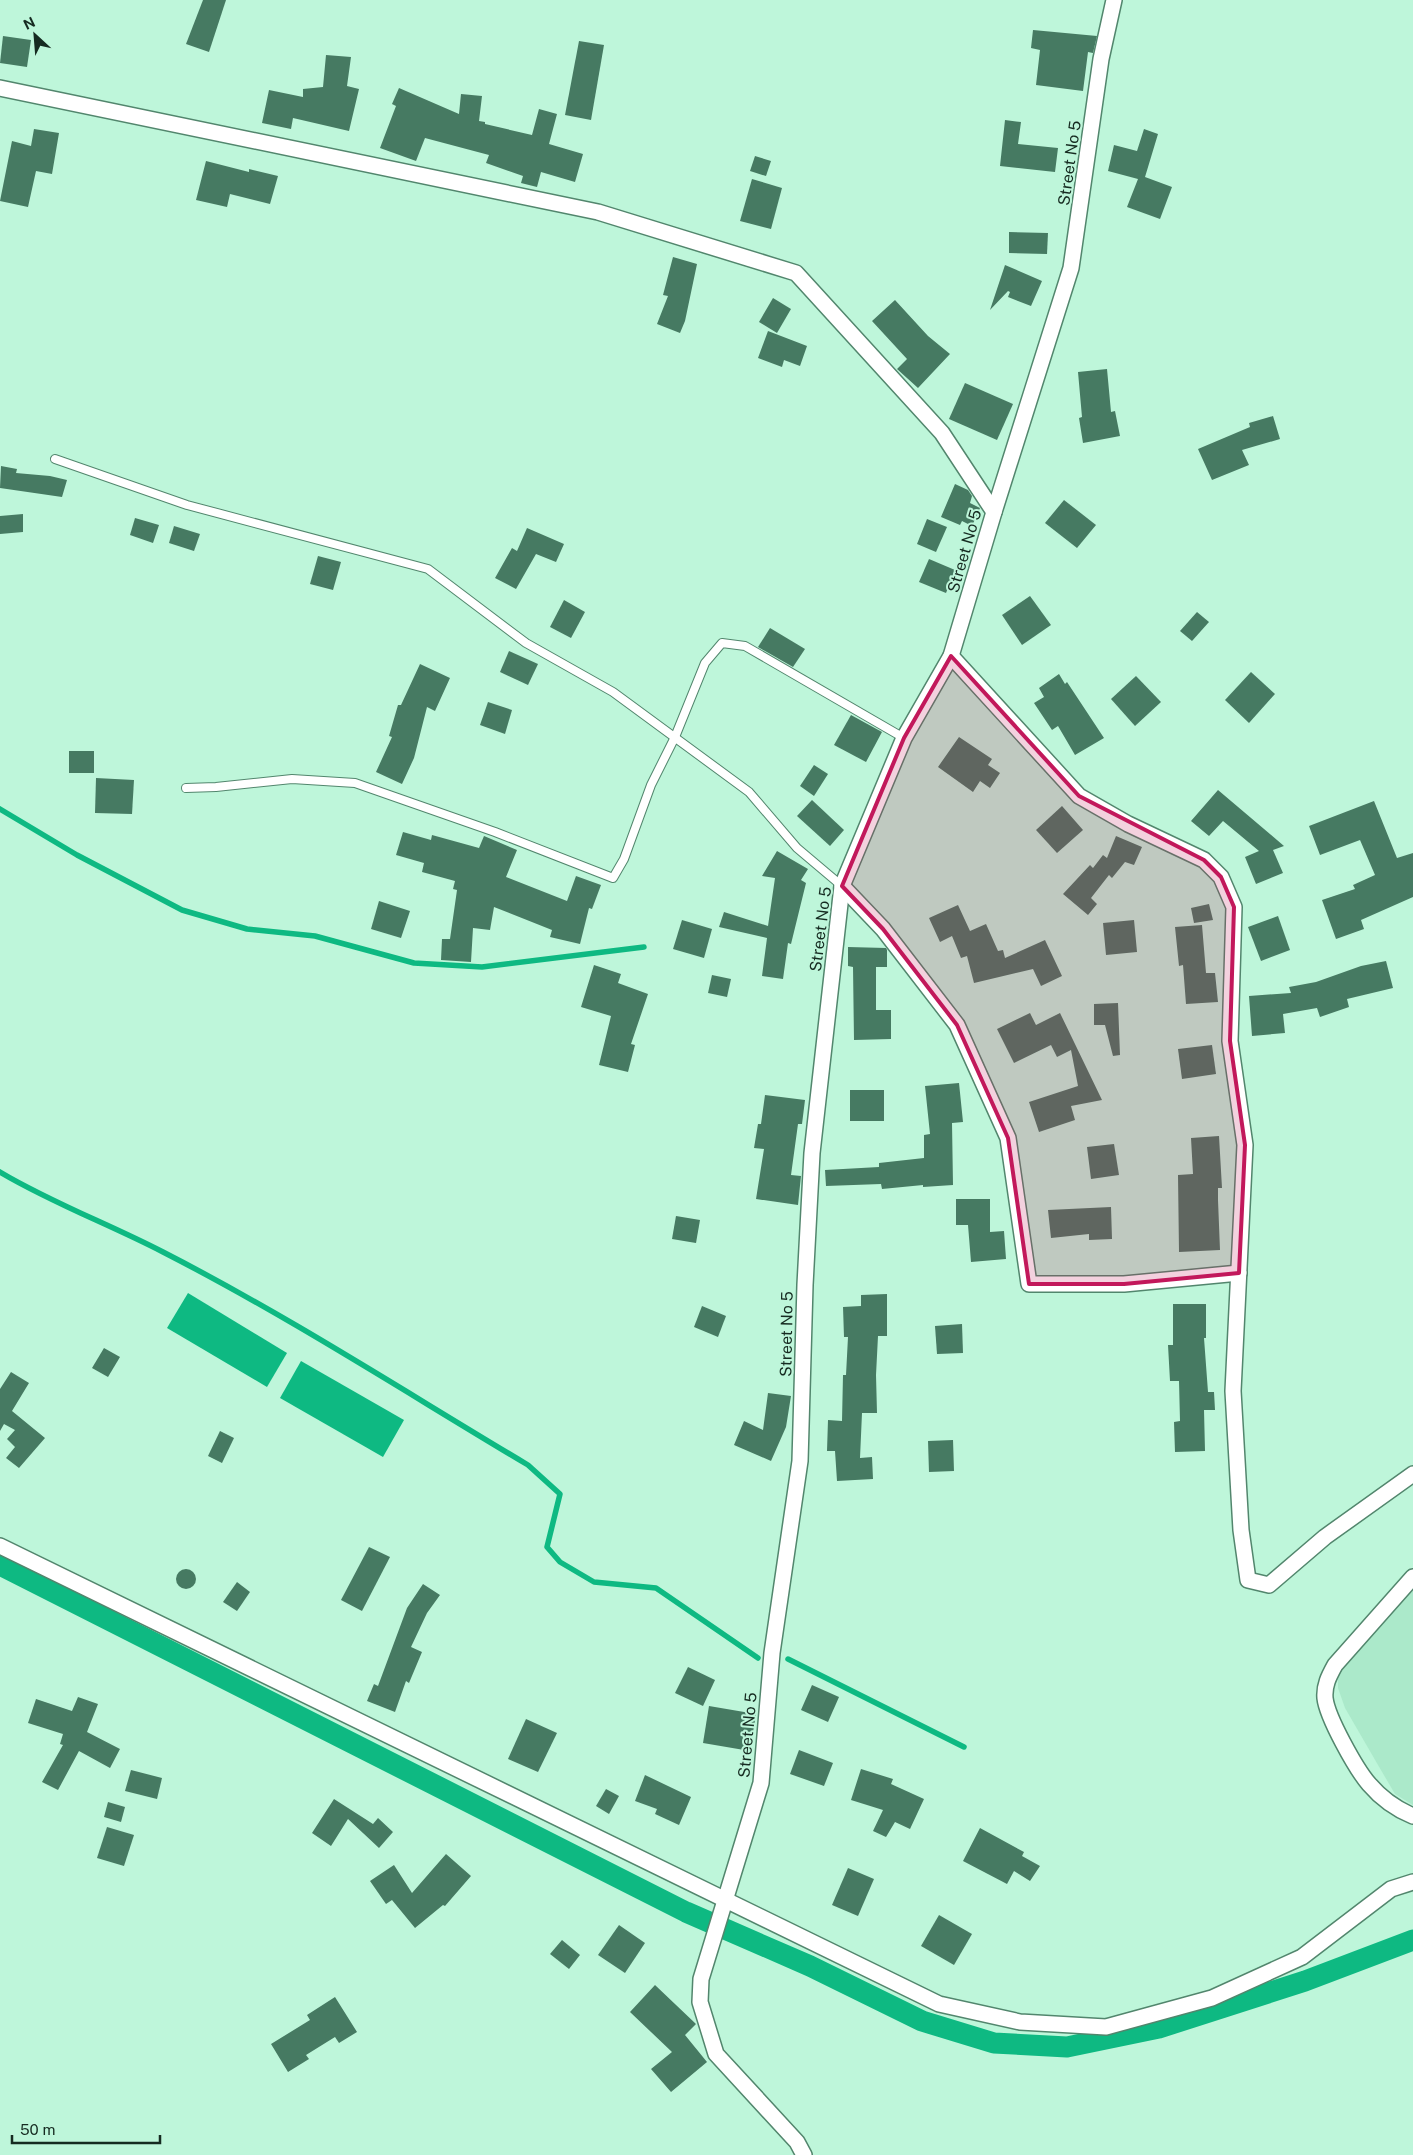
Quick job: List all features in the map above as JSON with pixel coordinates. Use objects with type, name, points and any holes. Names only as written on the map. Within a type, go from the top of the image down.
[{"type":"street","name":"Street No 5","points":[[804,2155],[797,2142],[716,2054],[700,2002],[701,1979],[761,1783],[772,1653],[800,1461],[805,1285],[812,1153],[842,886],[904,738],[951,656],[994,512],[1072,268],[1101,59],[1114,0]]},
{"type":"street","points":[[0,88],[598,212],[796,274],[942,433],[994,512]]},
{"type":"street","points":[[951,656],[1078,796],[1128,824],[1204,860],[1221,877],[1234,907],[1230,1041],[1245,1145],[1233,1391],[1241,1530],[1248,1580],[1269,1585],[1325,1536],[1413,1474]]},
{"type":"street","points":[[842,886],[883,929],[957,1025],[1008,1138],[1029,1284],[1124,1284],[1239,1273]]},
{"type":"street","points":[[1,1549],[723,1907],[939,2004],[1020,2022],[1106,2027],[1212,1998],[1302,1957],[1391,1889],[1413,1882]]},
{"type":"street","points":[[1413,1577],[1335,1665],[1327,1678],[1325,1699],[1334,1726],[1367,1782],[1393,1806],[1413,1816]]},
{"type":"lane","points":[[55,459],[187,505],[428,569],[526,643],[613,692],[749,792],[797,848],[842,886]]},
{"type":"lane","points":[[186,788],[216,787],[292,779],[355,783],[495,832],[613,878],[624,859],[652,785],[675,737],[705,663],[722,643],[745,646],[904,738]]},
{"type":"highlighted area","points":[[951,656],[1079,796],[1204,860],[1221,877],[1234,907],[1230,1041],[1245,1145],[1239,1273],[1124,1284],[1029,1284],[1008,1138],[957,1025],[883,929],[842,886],[904,738]]},
{"type":"shaded area","points":[[188,1293],[287,1353],[267,1387],[167,1328]]},
{"type":"shaded area","points":[[301,1361],[404,1420],[383,1457],[280,1398]]},
{"type":"shaded area","points":[[1413,1588],[1413,1805],[1395,1794],[1345,1708],[1338,1688],[1338,1675],[1363,1643]]},
{"type":"building","points":[[203,0],[226,0],[209,52],[186,44]]},
{"type":"building","points":[[1033,30],[1097,36],[1093,53],[1088,52],[1083,91],[1036,85],[1040,50],[1031,48]]},
{"type":"building","points":[[3,36],[31,40],[27,67],[0,63]]},
{"type":"building","points":[[579,41],[604,45],[591,120],[565,115]]},
{"type":"building","points":[[326,55],[351,57],[347,86],[359,89],[349,131],[293,118],[291,129],[262,123],[269,90],[303,97],[303,89],[323,87]]},
{"type":"building","points":[[399,88],[459,114],[461,94],[482,96],[479,121],[532,135],[539,109],[557,114],[549,144],[583,154],[575,182],[541,172],[537,187],[521,183],[523,176],[486,163],[489,155],[425,138],[416,161],[380,148],[396,106],[392,104]]},
{"type":"building","points":[[1005,120],[1021,122],[1018,144],[1058,148],[1055,172],[1000,166]]},
{"type":"building","points":[[34,129],[59,133],[52,174],[36,171],[28,207],[0,201],[12,141],[31,146]]},
{"type":"building","points":[[1144,129],[1158,134],[1145,177],[1172,187],[1160,219],[1127,207],[1138,179],[1108,171],[1114,145],[1137,151]]},
{"type":"building","points":[[755,156],[771,161],[766,176],[750,171]]},
{"type":"building","points":[[206,161],[249,172],[249,169],[278,176],[270,204],[230,194],[227,207],[196,200]]},
{"type":"building","points":[[752,179],[782,188],[771,229],[740,221]]},
{"type":"building","points":[[1009,232],[1048,233],[1047,254],[1009,253]]},
{"type":"building","points":[[673,257],[697,264],[685,321],[680,333],[657,324],[668,296],[663,295]]},
{"type":"building","points":[[1005,265],[1042,281],[1031,306],[1008,297],[1010,292],[1008,291],[990,310]]},
{"type":"building","points":[[773,298],[791,309],[777,333],[759,322]]},
{"type":"building","points":[[895,300],[928,336],[950,354],[918,388],[897,369],[907,359],[872,321]]},
{"type":"building","points":[[768,331],[807,346],[800,366],[784,360],[782,367],[758,358]]},
{"type":"building","points":[[1107,369],[1111,412],[1115,411],[1120,436],[1083,443],[1079,418],[1082,417],[1078,372]]},
{"type":"building","points":[[965,383],[1013,404],[997,440],[949,419]]},
{"type":"building","points":[[1273,416],[1280,439],[1242,450],[1249,465],[1212,480],[1198,449],[1250,427],[1249,423]]},
{"type":"building","points":[[1,466],[17,469],[16,473],[50,476],[67,480],[62,497],[0,488]]},
{"type":"building","points":[[955,484],[968,490],[972,496],[970,503],[980,508],[972,526],[962,521],[960,525],[941,517]]},
{"type":"building","points":[[1064,500],[1096,525],[1077,548],[1045,523]]},
{"type":"building","points":[[23,514],[23,532],[0,534],[0,516]]},
{"type":"building","points":[[135,518],[159,525],[153,543],[130,535]]},
{"type":"building","points":[[927,519],[947,527],[936,552],[917,544]]},
{"type":"building","points":[[174,526],[200,534],[194,551],[169,543]]},
{"type":"building","points":[[527,528],[564,544],[556,562],[536,554],[516,589],[495,578],[512,548],[517,551]]},
{"type":"building","points":[[318,556],[341,562],[333,590],[310,584]]},
{"type":"building","points":[[929,559],[955,570],[946,593],[919,582]]},
{"type":"building","points":[[1030,596],[1051,625],[1022,645],[1002,615]]},
{"type":"building","points":[[564,600],[585,612],[571,638],[550,627]]},
{"type":"building","points":[[1197,612],[1209,622],[1192,641],[1180,631]]},
{"type":"building","points":[[770,628],[805,649],[793,667],[758,647]]},
{"type":"building","points":[[509,651],[538,664],[528,685],[500,672]]},
{"type":"building","points":[[420,664],[450,678],[435,711],[427,707],[414,758],[402,784],[376,772],[392,737],[389,736],[398,705],[401,705]]},
{"type":"building","points":[[1251,672],[1275,694],[1249,723],[1225,700]]},
{"type":"building","points":[[1059,674],[1065,684],[1067,682],[1104,738],[1075,755],[1058,726],[1052,730],[1034,703],[1044,697],[1039,688]]},
{"type":"building","points":[[1136,676],[1161,702],[1135,726],[1111,699]]},
{"type":"building","points":[[488,702],[512,710],[505,734],[480,725]]},
{"type":"building","points":[[851,715],[882,732],[866,762],[834,745]]},
{"type":"building","points":[[959,737],[992,759],[988,765],[1000,773],[990,788],[980,781],[973,792],[938,767]]},
{"type":"building","points":[[69,751],[94,751],[94,773],[69,773]]},
{"type":"building","points":[[814,765],[828,774],[814,796],[800,786]]},
{"type":"building","points":[[96,778],[134,780],[132,814],[95,813]]},
{"type":"building","points":[[1218,790],[1284,846],[1273,850],[1283,873],[1256,884],[1245,857],[1259,851],[1223,821],[1209,836],[1191,821]]},
{"type":"building","points":[[812,800],[844,830],[830,846],[797,816]]},
{"type":"building","points":[[1374,801],[1397,858],[1413,853],[1413,897],[1361,920],[1364,929],[1336,939],[1322,900],[1355,889],[1353,885],[1375,875],[1360,840],[1320,855],[1309,826]]},
{"type":"building","points":[[1062,806],[1083,830],[1057,853],[1036,830]]},
{"type":"building","points":[[403,832],[431,840],[432,835],[479,848],[484,836],[517,850],[506,877],[567,901],[576,876],[601,885],[592,909],[589,908],[580,944],[550,937],[552,930],[494,907],[490,930],[473,928],[471,962],[441,960],[442,939],[450,939],[457,890],[453,889],[455,881],[422,872],[424,863],[396,855]]},
{"type":"building","points":[[1116,836],[1142,847],[1134,865],[1125,862],[1112,878],[1109,875],[1091,898],[1097,904],[1088,915],[1063,894],[1090,865],[1093,868],[1103,855],[1107,858]]},
{"type":"building","points":[[777,851],[808,869],[801,880],[806,883],[791,944],[788,943],[783,979],[762,976],[767,938],[719,927],[724,912],[768,926],[775,878],[762,876]]},
{"type":"building","points":[[379,901],[410,911],[401,938],[371,929]]},
{"type":"building","points":[[1209,904],[1213,920],[1194,923],[1191,908]]},
{"type":"building","points":[[958,905],[970,931],[986,924],[998,951],[1003,950],[1005,958],[1045,940],[1062,976],[1041,986],[1033,969],[974,983],[967,956],[961,958],[952,936],[940,942],[929,918]]},
{"type":"building","points":[[1278,916],[1290,950],[1261,961],[1248,927]]},
{"type":"building","points":[[682,920],[712,929],[704,958],[673,949]]},
{"type":"building","points":[[1134,920],[1137,952],[1106,955],[1103,923]]},
{"type":"building","points":[[1202,925],[1206,973],[1215,973],[1218,1002],[1186,1004],[1183,965],[1179,966],[1175,927]]},
{"type":"building","points":[[848,947],[886,948],[887,950],[887,967],[876,967],[876,1010],[891,1010],[891,1039],[854,1040],[853,967],[848,966]]},
{"type":"building","points":[[1386,961],[1393,988],[1347,999],[1349,1007],[1320,1017],[1317,1008],[1283,1014],[1285,1033],[1252,1036],[1249,996],[1291,993],[1289,987],[1316,982],[1361,966]]},
{"type":"building","points":[[594,965],[621,974],[618,983],[648,994],[631,1044],[635,1045],[628,1072],[599,1065],[611,1016],[581,1007]]},
{"type":"building","points":[[712,975],[731,979],[727,997],[708,993]]},
{"type":"building","points":[[1118,1003],[1120,1055],[1113,1056],[1105,1025],[1094,1025],[1094,1004]]},
{"type":"building","points":[[1030,1013],[1036,1025],[1060,1013],[1102,1100],[1071,1106],[1075,1120],[1039,1132],[1029,1102],[1078,1086],[1071,1050],[1057,1057],[1051,1045],[1014,1063],[997,1029]]},
{"type":"building","points":[[1212,1045],[1216,1074],[1182,1079],[1178,1049]]},
{"type":"building","points":[[959,1083],[963,1122],[952,1123],[953,1185],[923,1187],[923,1185],[882,1189],[881,1184],[826,1186],[825,1170],[879,1167],[879,1163],[924,1158],[924,1135],[930,1134],[925,1086]]},
{"type":"building","points":[[850,1090],[884,1090],[884,1121],[850,1121]]},
{"type":"building","points":[[765,1095],[805,1100],[802,1124],[798,1124],[791,1175],[801,1176],[798,1205],[756,1199],[764,1149],[754,1148],[758,1124],[761,1124]]},
{"type":"building","points":[[1219,1136],[1222,1188],[1218,1188],[1220,1250],[1179,1252],[1178,1175],[1193,1174],[1191,1138]]},
{"type":"building","points":[[1114,1144],[1119,1175],[1091,1179],[1087,1147]]},
{"type":"building","points":[[956,1199],[990,1199],[990,1232],[1004,1231],[1006,1259],[971,1262],[968,1225],[956,1225]]},
{"type":"building","points":[[1111,1207],[1112,1239],[1089,1240],[1089,1234],[1051,1238],[1048,1210]]},
{"type":"building","points":[[676,1216],[700,1220],[696,1243],[672,1239]]},
{"type":"building","points":[[887,1294],[887,1336],[878,1336],[877,1413],[862,1413],[860,1458],[872,1457],[873,1479],[837,1481],[835,1451],[827,1451],[828,1420],[842,1421],[843,1375],[846,1375],[848,1337],[844,1337],[843,1307],[861,1306],[861,1295]]},
{"type":"building","points":[[1173,1304],[1206,1304],[1206,1338],[1204,1338],[1208,1392],[1214,1392],[1215,1410],[1204,1410],[1205,1451],[1175,1452],[1174,1422],[1180,1421],[1179,1381],[1170,1381],[1168,1345],[1173,1345]]},
{"type":"building","points":[[702,1306],[726,1316],[718,1337],[694,1327]]},
{"type":"building","points":[[962,1324],[963,1353],[937,1354],[935,1326]]},
{"type":"building","points":[[104,1348],[120,1357],[108,1377],[92,1368]]},
{"type":"building","points":[[11,1372],[29,1383],[12,1411],[45,1438],[19,1468],[6,1458],[15,1447],[7,1439],[15,1430],[4,1424],[0,1431],[0,1389]]},
{"type":"building","points":[[768,1393],[791,1396],[786,1427],[771,1461],[734,1445],[744,1421],[763,1430]]},
{"type":"building","points":[[220,1431],[234,1438],[222,1463],[208,1456]]},
{"type":"building","points":[[953,1440],[954,1471],[929,1472],[928,1441]]},
{"type":"building","points":[[369,1547],[390,1557],[362,1611],[341,1600]]},
{"type":"building","points":[[182,1569],[190,1569],[196,1575],[196,1583],[190,1589],[182,1589],[176,1583],[176,1575]]},
{"type":"building","points":[[237,1582],[250,1592],[237,1611],[223,1602]]},
{"type":"building","points":[[423,1584],[440,1595],[427,1613],[411,1647],[422,1652],[409,1683],[406,1681],[395,1712],[367,1701],[374,1684],[378,1686],[407,1608]]},
{"type":"building","points":[[688,1667],[715,1680],[703,1706],[675,1693]]},
{"type":"building","points":[[812,1685],[839,1697],[828,1722],[801,1710]]},
{"type":"building","points":[[78,1697],[98,1704],[87,1732],[120,1749],[110,1768],[79,1751],[58,1790],[42,1782],[63,1745],[60,1744],[63,1734],[28,1723],[36,1699],[72,1711]]},
{"type":"building","points":[[709,1706],[756,1714],[750,1751],[703,1743]]},
{"type":"building","points":[[526,1719],[557,1733],[538,1772],[508,1759]]},
{"type":"building","points":[[799,1750],[833,1763],[824,1786],[790,1774]]},
{"type":"building","points":[[861,1769],[893,1779],[891,1784],[924,1799],[910,1829],[895,1822],[886,1837],[873,1831],[883,1810],[851,1800]]},
{"type":"building","points":[[131,1770],[162,1778],[157,1799],[125,1791]]},
{"type":"building","points":[[645,1775],[691,1797],[679,1825],[655,1814],[657,1809],[635,1801]]},
{"type":"building","points":[[606,1789],[619,1796],[609,1814],[596,1806]]},
{"type":"building","points":[[334,1799],[373,1824],[378,1818],[393,1832],[379,1848],[348,1819],[331,1846],[312,1833]]},
{"type":"building","points":[[108,1802],[125,1807],[121,1822],[104,1817]]},
{"type":"building","points":[[107,1827],[134,1835],[124,1866],[97,1858]]},
{"type":"building","points":[[980,1828],[1024,1852],[1022,1856],[1040,1866],[1030,1881],[1014,1871],[1007,1884],[963,1861]]},
{"type":"building","points":[[446,1854],[471,1876],[445,1906],[443,1905],[415,1928],[392,1900],[386,1904],[370,1881],[394,1865],[412,1893]]},
{"type":"building","points":[[848,1868],[874,1879],[858,1916],[832,1905]]},
{"type":"building","points":[[939,1915],[972,1934],[954,1965],[921,1946]]},
{"type":"building","points":[[619,1925],[645,1943],[625,1973],[598,1955]]},
{"type":"building","points":[[562,1940],[580,1955],[569,1969],[550,1954]]},
{"type":"building","points":[[655,1985],[696,2024],[685,2035],[707,2062],[671,2092],[651,2069],[672,2052],[630,2012]]},
{"type":"building","points":[[335,1997],[357,2032],[339,2043],[335,2037],[306,2055],[309,2059],[288,2072],[271,2044],[310,2020],[307,2015]]},
{"type":"waterway","points":[[0,809],[77,855],[182,910],[247,929],[315,936],[414,963],[482,967],[644,947]]},
{"type":"waterway","points":[[0,1172],[40,1194],[163,1252],[256,1302],[528,1465],[560,1494],[547,1547],[560,1562],[594,1582],[656,1588],[758,1658]]},
{"type":"waterway","points":[[0,1565],[686,1912],[810,1966],[922,2021],[994,2043],[1067,2047],[1159,2028],[1305,1981],[1413,1940]]},
{"type":"waterway","points":[[788,1659],[964,1747]]}]
